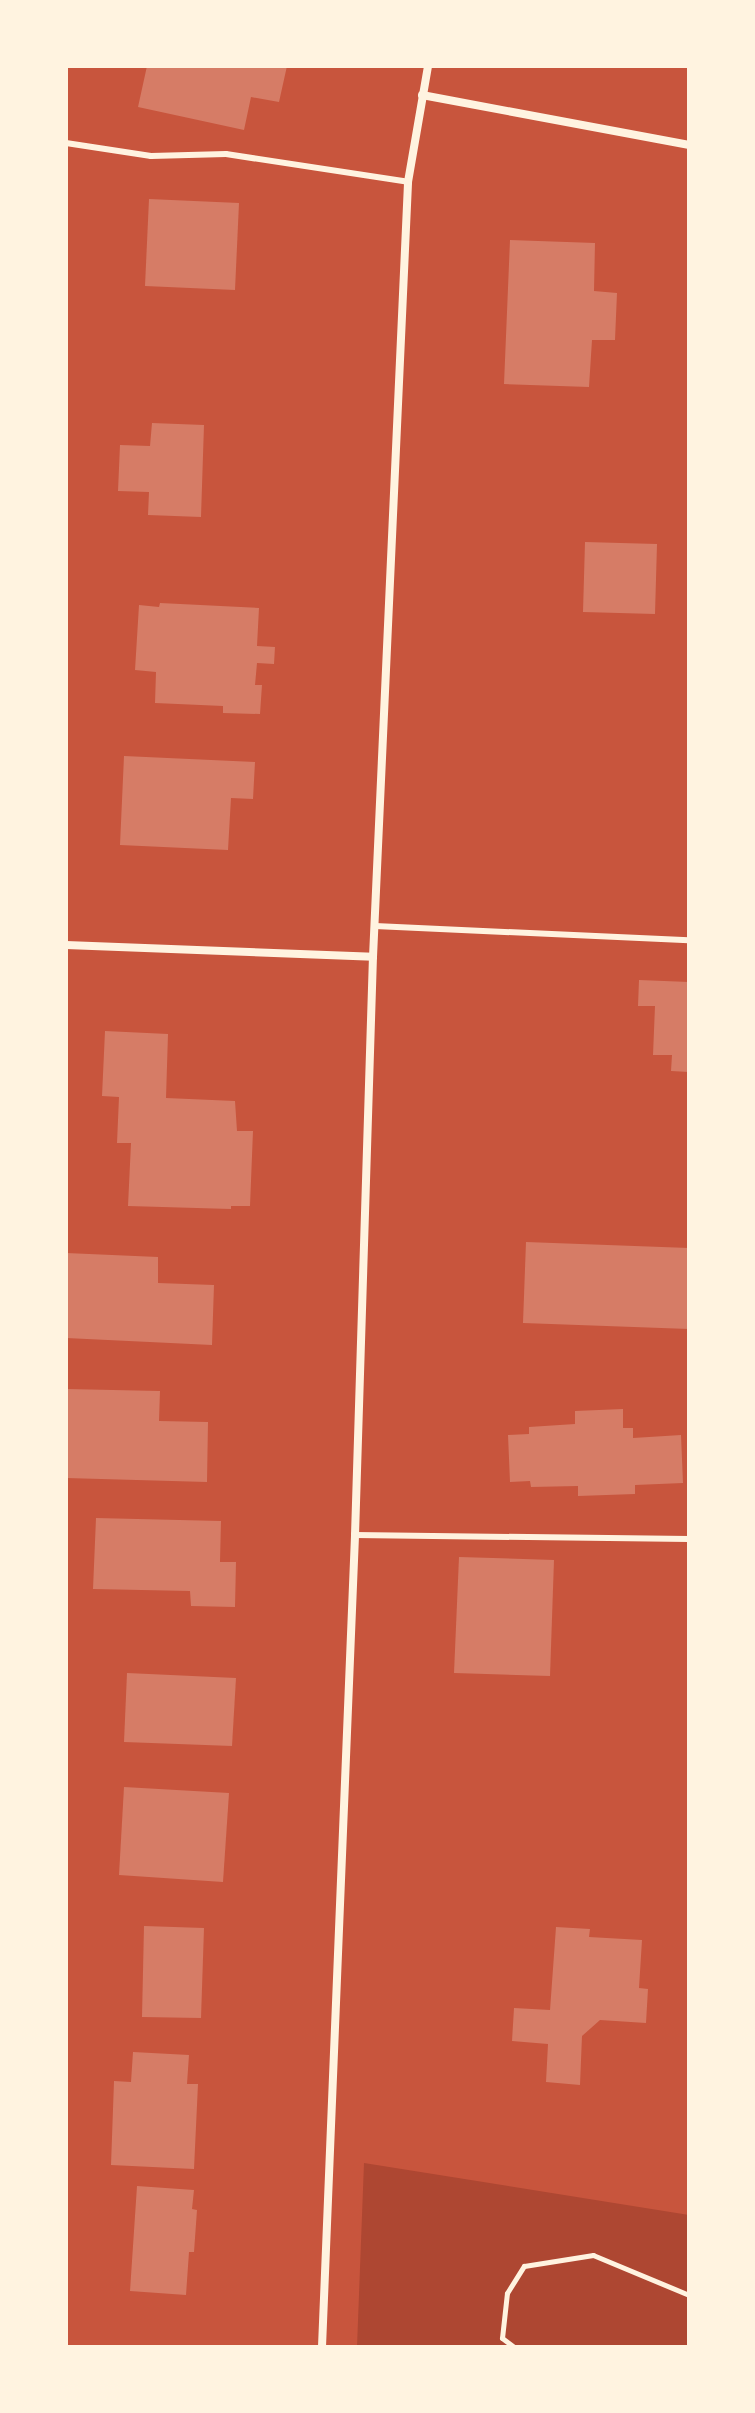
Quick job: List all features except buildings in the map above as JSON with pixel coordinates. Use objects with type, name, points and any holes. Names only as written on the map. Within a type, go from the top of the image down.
[{"type":"street","points":[[322,2347],[355,1535],[373,957],[408,182],[428,66]]},
{"type":"street","points":[[422,95],[689,145]]},
{"type":"street","points":[[66,945],[373,957]]},
{"type":"lane","points":[[66,143],[151,156],[226,154],[408,182]]},
{"type":"lane","points":[[375,926],[689,940]]},
{"type":"lane","points":[[355,1535],[689,1539]]},
{"type":"path","points":[[514,2347],[502,2338],[507,2293],[524,2266],[593,2255],[689,2295]]},
{"type":"shaded area","points":[[364,2163],[689,2215],[689,2347],[357,2347]]}]
